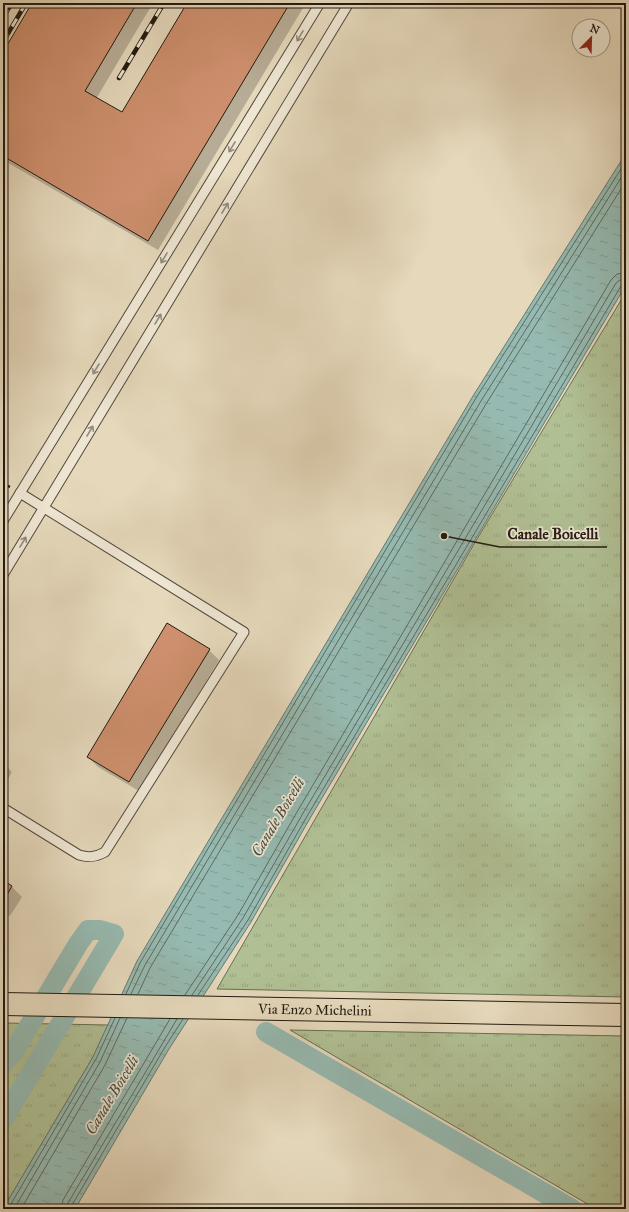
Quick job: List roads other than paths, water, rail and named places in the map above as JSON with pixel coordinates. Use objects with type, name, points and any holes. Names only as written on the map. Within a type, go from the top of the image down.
[{"type":"main road","name":"Via Enzo Michelini","points":[[3,1004],[626,1015]]},
{"type":"lane","points":[[3,521],[320,3]]},
{"type":"lane","points":[[3,575],[349,3]]},
{"type":"lane","points":[[3,808],[79,854],[86,857],[93,857],[105,852],[244,632],[20,493]]},
{"type":"water","points":[[626,153],[626,285],[309,820],[251,922],[169,1049],[75,1209],[3,1209],[93,1057],[137,961],[473,396]]},
{"type":"waterway","points":[[3,1064],[14,1051],[78,944],[88,930],[100,930],[114,934],[3,1120]]},
{"type":"waterway","points":[[266,1032],[572,1209]]},
{"type":"railway","points":[[3,17],[12,3]]},
{"type":"railway","points":[[3,42],[26,3]]},
{"type":"railway","points":[[119,78],[164,3]]},
{"type":"place","name":"Canale Boicelli","points":[[444,536]]}]
